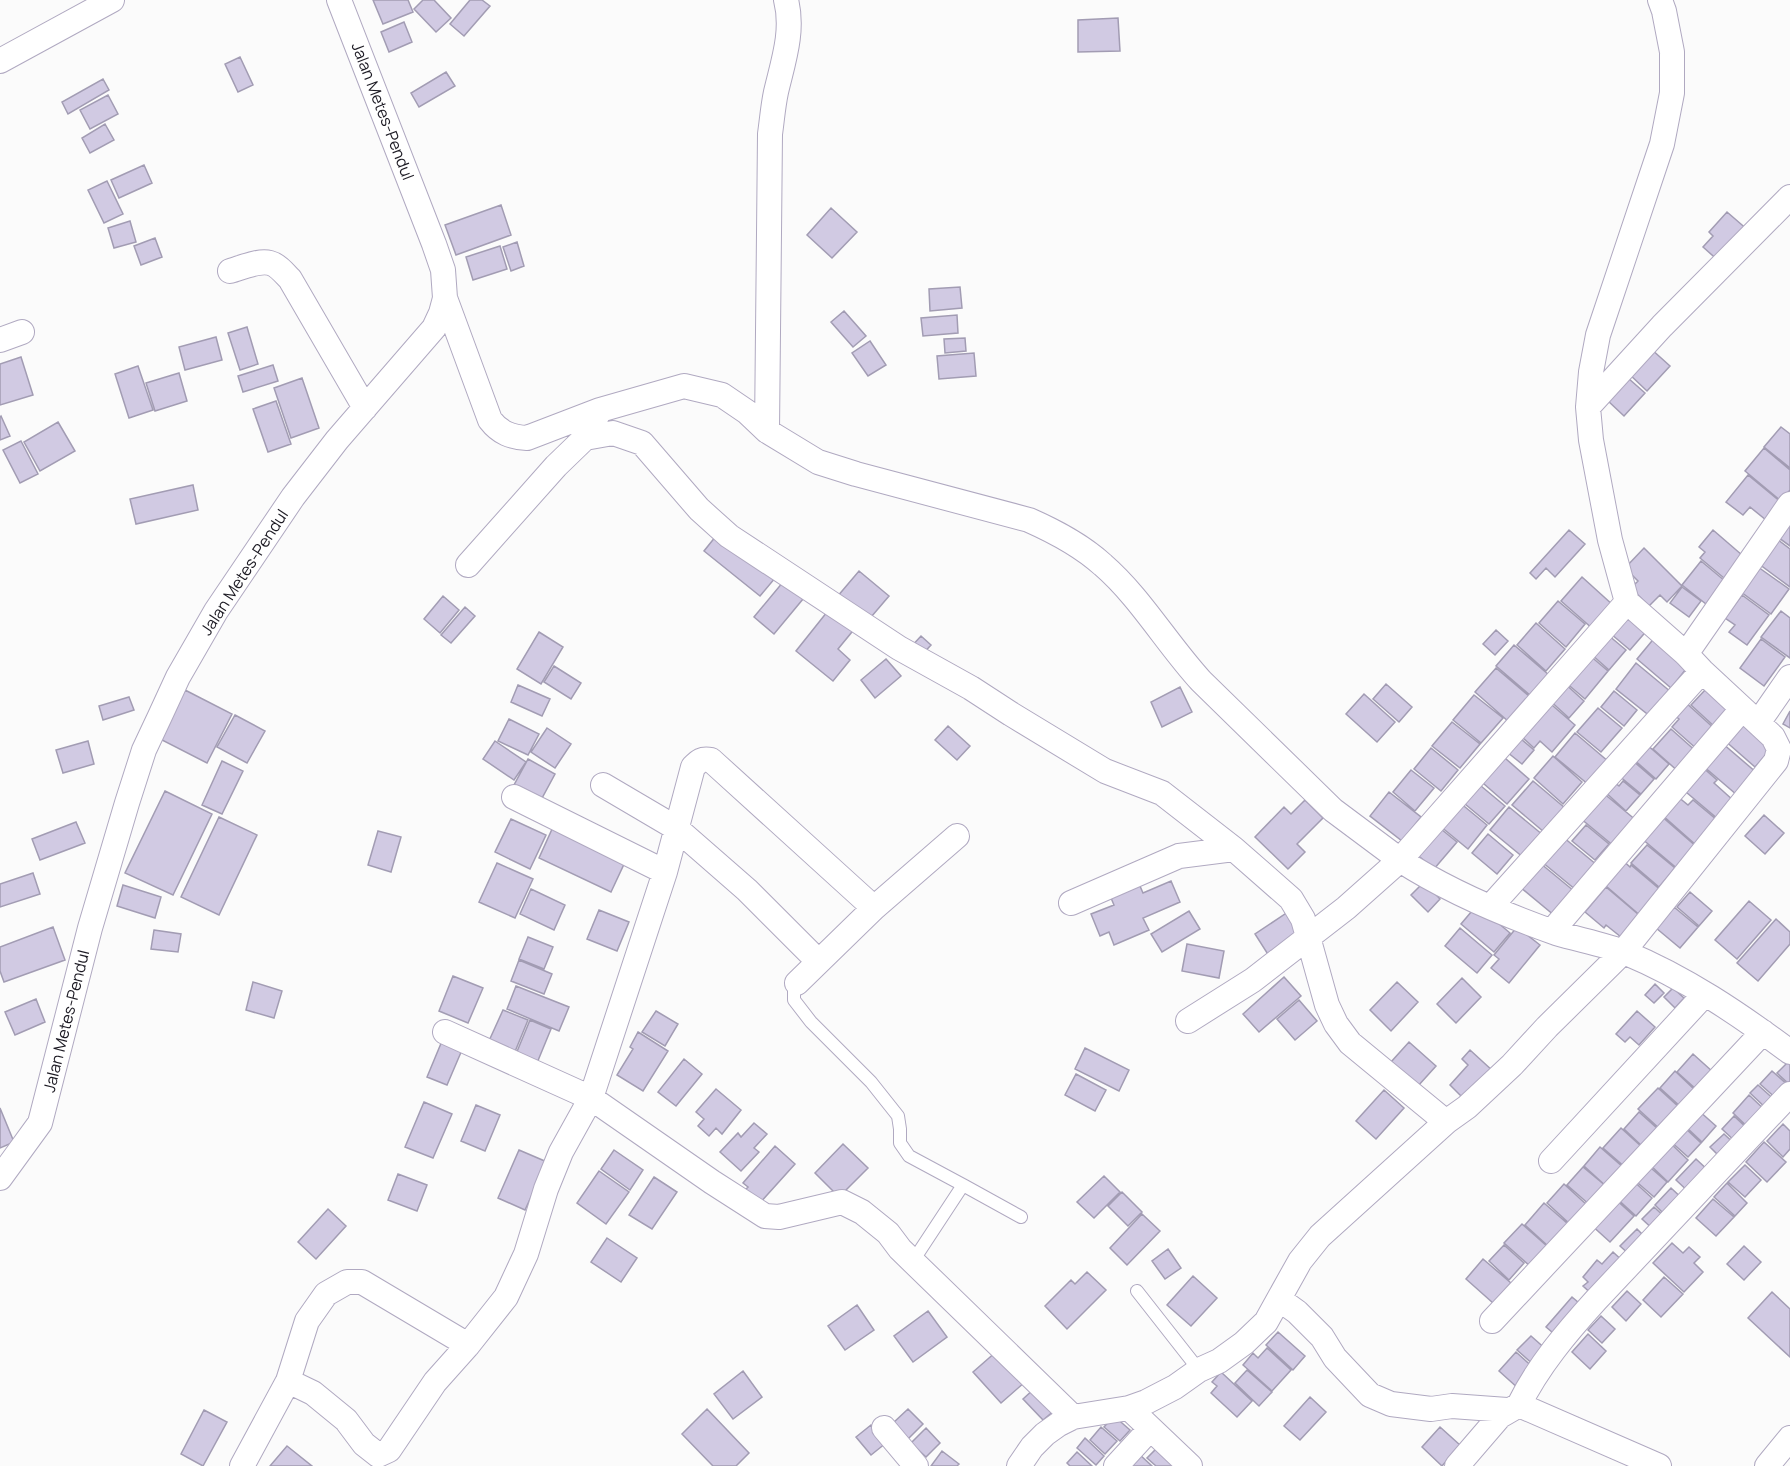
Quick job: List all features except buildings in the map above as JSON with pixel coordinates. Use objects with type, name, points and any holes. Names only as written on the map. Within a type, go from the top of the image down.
[{"type":"street","points":[[0,61],[112,0]]},
{"type":"street","name":"Jalan Metes-Pendul","points":[[0,1178],[40,1123],[90,928],[120,825],[144,750],[178,677],[216,611],[293,497],[337,440],[434,328],[441,313],[445,298],[443,270],[339,0]]},
{"type":"street","points":[[767,431],[770,134],[788,41],[786,0]]},
{"type":"street","points":[[1019,1466],[1032,1447],[1059,1424],[1072,1417],[1129,1408],[1146,1402],[1175,1388],[1199,1370],[1219,1361],[1244,1343],[1266,1322],[1300,1261],[1320,1236],[1512,1065],[1623,952],[1776,761],[1779,749],[1777,743],[1694,662],[1627,602],[1610,540],[1591,440],[1588,407],[1591,372],[1598,335],[1662,144],[1672,93],[1672,52],[1660,0]]},
{"type":"street","points":[[1588,407],[1662,326],[1790,197]]},
{"type":"street","points":[[230,271],[256,264],[271,263],[290,279],[365,408]]},
{"type":"street","points":[[445,298],[490,420],[497,429],[516,437],[527,438],[600,410],[684,386],[722,395],[747,412],[767,431],[818,462],[1029,520],[1056,532],[1104,565],[1123,585],[1186,665],[1333,810],[1400,860],[1421,873],[1491,906],[1552,931],[1623,952],[1675,976],[1706,994],[1790,1052]]},
{"type":"street","points":[[468,565],[555,466],[585,438],[600,410]]},
{"type":"street","points":[[585,438],[613,433],[642,444],[699,508],[729,536],[899,648],[971,688],[1105,771],[1162,793],[1234,849],[1291,899],[1302,919],[1327,1005],[1336,1024],[1350,1042],[1446,1122]]},
{"type":"street","points":[[1491,906],[1694,662],[1790,504]]},
{"type":"street","points":[[1188,1021],[1253,980],[1346,908],[1400,860],[1627,602]]},
{"type":"street","points":[[1552,931],[1750,716],[1790,677]]},
{"type":"street","points":[[288,1381],[313,1393],[346,1420],[364,1444],[378,1455],[389,1450],[435,1382],[506,1297],[526,1254],[546,1189],[561,1152],[591,1098],[664,872],[693,767],[699,761],[711,760],[874,908]]},
{"type":"street","points":[[603,785],[676,828],[747,890],[818,962]]},
{"type":"street","points":[[514,797],[664,872]]},
{"type":"street","points":[[797,983],[874,908],[957,836]]},
{"type":"street","points":[[1071,903],[1179,856],[1234,849]]},
{"type":"street","points":[[1551,1161],[1706,994]]},
{"type":"street","points":[[445,1032],[591,1098],[765,1216],[779,1217],[842,1202],[862,1212],[888,1233],[900,1249],[1072,1417]]},
{"type":"street","points":[[1492,1321],[1763,1032]]},
{"type":"street","points":[[1457,1466],[1500,1416],[1514,1407],[1575,1324],[1790,1094]]},
{"type":"street","points":[[242,1466],[288,1381],[307,1321],[326,1294],[347,1282],[362,1281],[468,1345]]},
{"type":"street","points":[[1279,1299],[1298,1312],[1322,1337],[1335,1358],[1370,1395],[1390,1404],[1431,1409],[1452,1406],[1514,1407],[1659,1466]]},
{"type":"street","points":[[1129,1408],[1190,1466]]},
{"type":"street","points":[[884,1428],[916,1466]]},
{"type":"street","points":[[1116,1466],[1150,1429]]},
{"type":"street","points":[[1767,1466],[1790,1438]]},
{"type":"lane","points":[[797,983],[794,1000],[811,1022],[871,1082],[898,1116],[900,1143],[909,1156],[1021,1217]]},
{"type":"lane","points":[[913,1261],[963,1185]]},
{"type":"lane","points":[[1137,1291],[1199,1370]]}]
